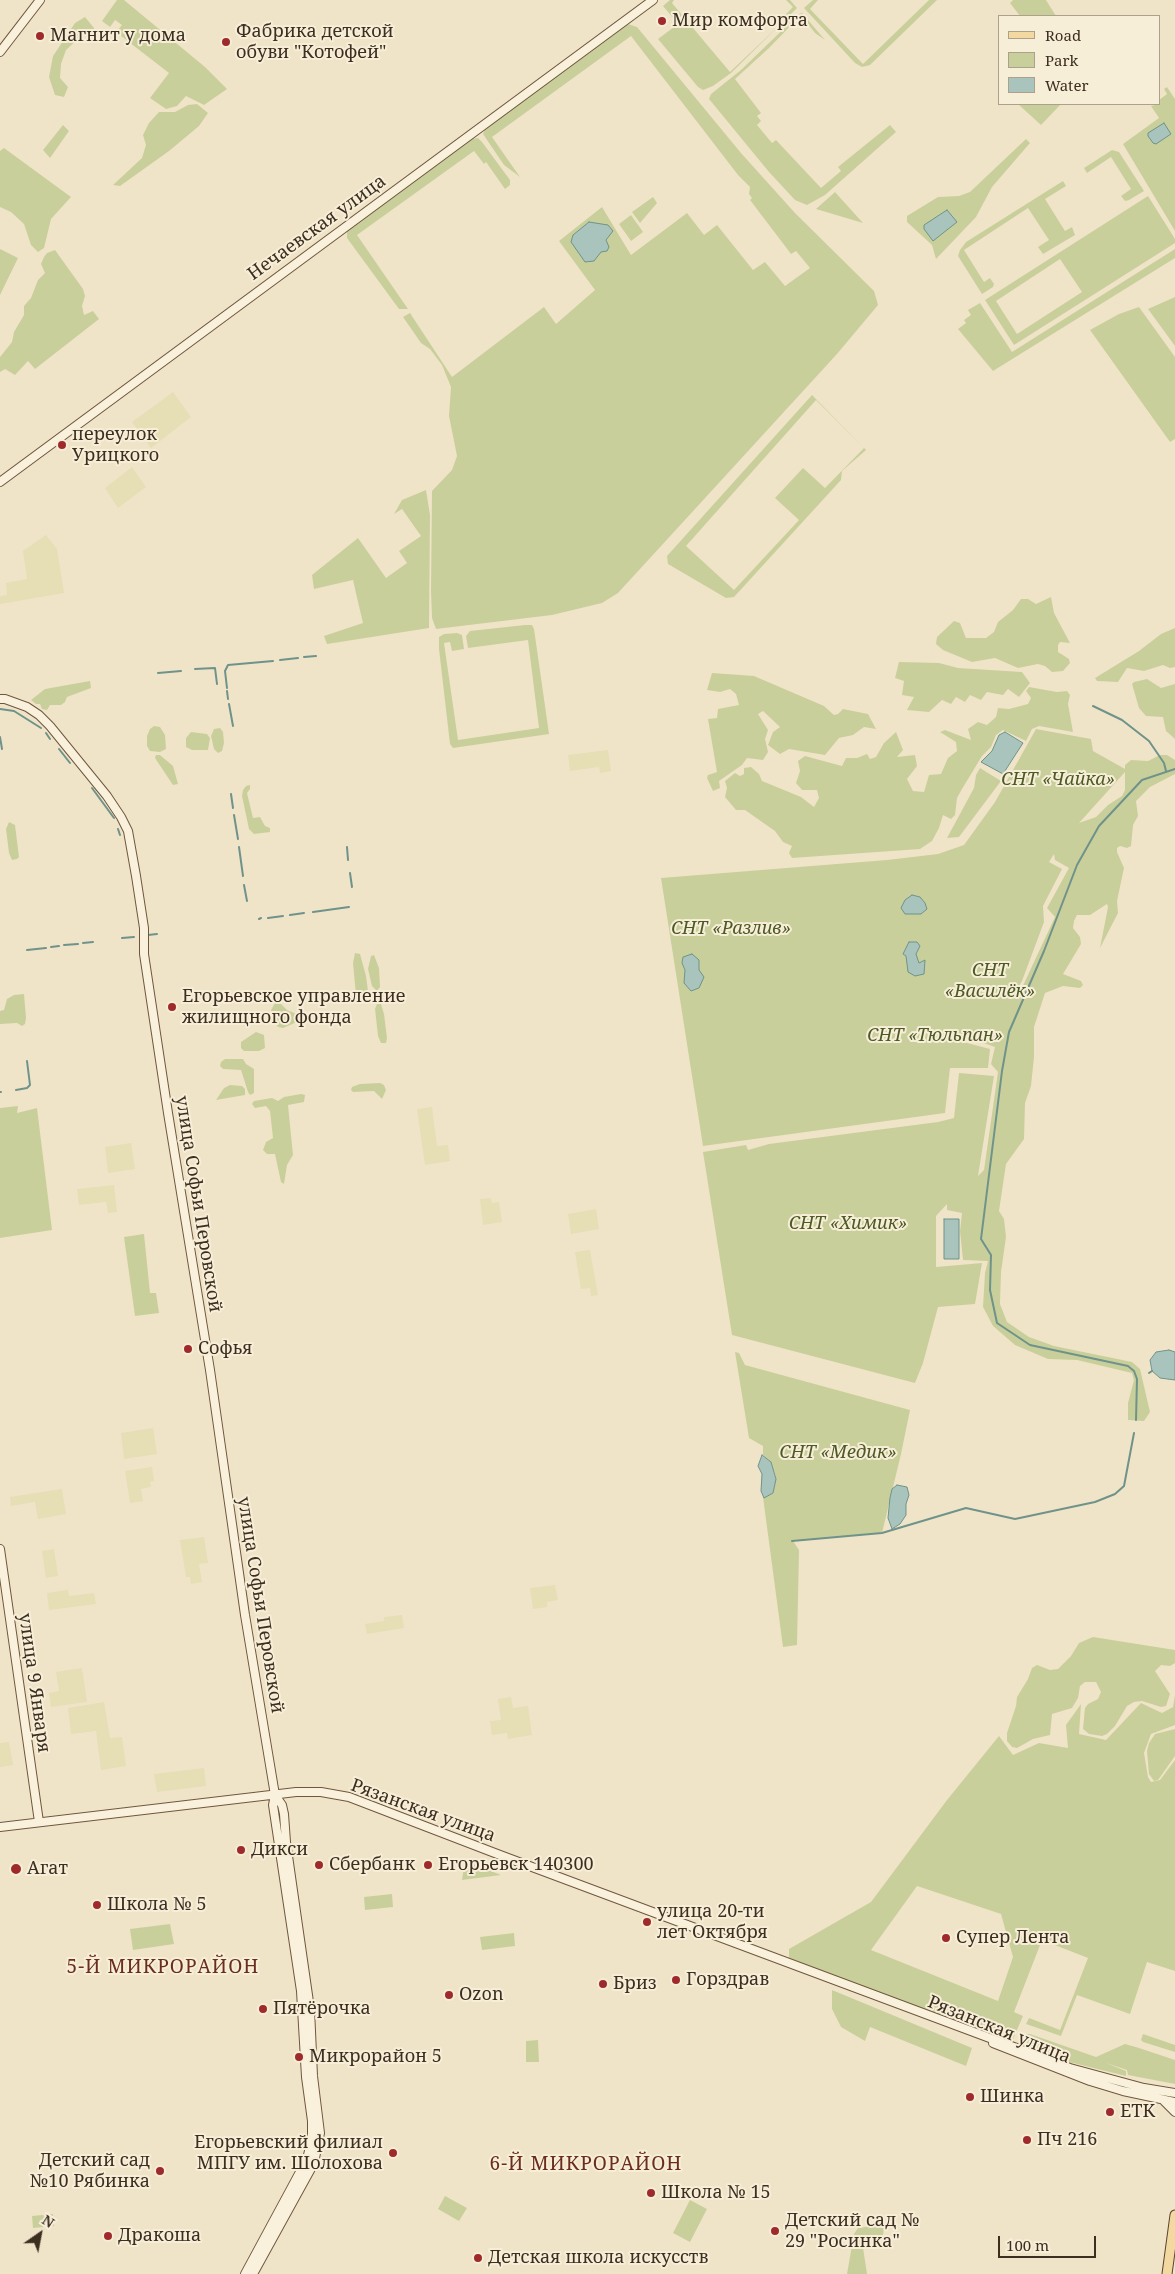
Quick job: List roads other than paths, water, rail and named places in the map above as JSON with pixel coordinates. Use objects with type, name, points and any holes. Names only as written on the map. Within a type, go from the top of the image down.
[{"type":"main road","points":[[1167,2274],[1175,2215]]},
{"type":"street","points":[[0,52],[40,0]]},
{"type":"street","name":"Нечаевская улица","points":[[0,482],[653,0]]},
{"type":"street","name":"улица Софьи Перовской","points":[[2,699],[26,707],[50,726],[115,807],[128,831],[144,928],[144,954],[209,1360],[244,1605],[275,1795],[273,1805],[304,1990],[320,2132],[314,2163],[253,2274]]},
{"type":"street","name":"улица 9 Января","points":[[0,1548],[39,1822]]},
{"type":"street","name":"Рязанская улица","points":[[0,1827],[306,1791],[349,1797],[500,1856],[1096,2076],[1175,2093]]},
{"type":"street","name":"Рязанская улица","points":[[817,1973],[1090,2081],[1159,2100],[1175,2102]]},
{"type":"street","name":"улица Софьи Перовской","points":[[244,2274],[298,2180],[311,2147],[312,2121],[306,2077],[304,1990]]},
{"type":"street","points":[[1159,2100],[1167,2103],[1175,2112]]},
{"type":"water","points":[[1164,123],[1171,134],[1156,144],[1153,143],[1148,133]]},
{"type":"water","points":[[947,210],[957,222],[933,241],[924,229],[924,225]]},
{"type":"water","points":[[589,222],[608,225],[613,231],[606,240],[609,247],[607,251],[601,252],[594,261],[585,262],[571,242],[573,235]]},
{"type":"water","points":[[1005,732],[1023,743],[1003,774],[981,762],[992,751],[999,735]]},
{"type":"water","points":[[912,895],[920,897],[925,903],[927,909],[921,914],[905,914],[901,908],[905,900]]},
{"type":"water","points":[[909,942],[917,942],[920,946],[916,954],[919,963],[925,960],[924,974],[915,976],[908,972],[906,956],[903,954]]},
{"type":"water","points":[[692,954],[699,960],[699,970],[704,977],[699,988],[691,991],[684,983],[685,970],[682,963],[683,957]]},
{"type":"water","points":[[944,1219],[959,1219],[959,1259],[944,1259]]},
{"type":"water","points":[[1169,1350],[1175,1352],[1175,1380],[1160,1378],[1152,1371],[1150,1360],[1156,1352]]},
{"type":"water","points":[[762,1455],[771,1462],[776,1479],[773,1493],[764,1498],[761,1491],[762,1474],[758,1466]]},
{"type":"water","points":[[897,1485],[907,1487],[909,1495],[906,1504],[906,1515],[900,1524],[892,1529],[888,1518],[890,1498],[892,1489]]},
{"type":"waterway","points":[[304,657],[316,656]]},
{"type":"waterway","points":[[280,660],[298,658]]},
{"type":"waterway","points":[[227,688],[225,671],[228,665],[273,661]]},
{"type":"waterway","points":[[195,669],[215,668],[217,684]]},
{"type":"waterway","points":[[158,673],[181,671]]},
{"type":"waterway","points":[[227,691],[228,699]]},
{"type":"waterway","points":[[229,704],[233,726]]},
{"type":"waterway","points":[[1093,706],[1122,720],[1149,741],[1164,763],[1166,771]]},
{"type":"waterway","points":[[0,709],[14,711],[41,728]]},
{"type":"waterway","points":[[46,733],[50,739]]},
{"type":"waterway","points":[[0,737],[2,749]]},
{"type":"waterway","points":[[59,749],[70,763]]},
{"type":"waterway","points":[[1136,1420],[1137,1379],[1134,1371],[1128,1366],[1030,1345],[997,1323],[990,1290],[991,1255],[981,1239],[1002,1071],[1009,1032],[1044,951],[1077,865],[1099,826],[1142,780],[1175,769]]},
{"type":"waterway","points":[[92,788],[114,818]]},
{"type":"waterway","points":[[231,794],[233,808]]},
{"type":"waterway","points":[[234,815],[238,839]]},
{"type":"waterway","points":[[118,829],[120,835]]},
{"type":"waterway","points":[[239,847],[243,876]]},
{"type":"waterway","points":[[347,847],[348,860]]},
{"type":"waterway","points":[[350,873],[352,887]]},
{"type":"waterway","points":[[244,885],[247,901]]},
{"type":"waterway","points":[[313,912],[349,907]]},
{"type":"waterway","points":[[290,915],[304,913]]},
{"type":"waterway","points":[[268,918],[283,916]]},
{"type":"waterway","points":[[148,935],[157,934]]},
{"type":"waterway","points":[[122,938],[134,937]]},
{"type":"waterway","points":[[83,943],[93,942]]},
{"type":"waterway","points":[[64,945],[78,944]]},
{"type":"waterway","points":[[51,947],[59,946]]},
{"type":"waterway","points":[[27,950],[46,948]]},
{"type":"waterway","points":[[16,1090],[27,1088],[30,1085],[27,1061]]},
{"type":"waterway","points":[[792,1541],[882,1533],[966,1508],[1015,1519],[1095,1502],[1115,1494],[1124,1486],[1134,1433]]},
{"type":"place","name":"Мир комфорта","points":[[662,21]]},
{"type":"place","name":"Магнит у дома","points":[[40,36]]},
{"type":"place","name":"Фабрика детской обуви \"Котофей\"","points":[[226,42]]},
{"type":"place","name":"переулок Урицкого","points":[[62,445]]},
{"type":"place","name":"Егорьевское управление жилищного фонда","points":[[172,1007]]},
{"type":"place","name":"Софья","points":[[188,1349]]},
{"type":"place","name":"Дикси","points":[[241,1850]]},
{"type":"place","name":"Сбербанк","points":[[319,1865]]},
{"type":"place","name":"Егорьевск 140300","points":[[428,1865]]},
{"type":"place","name":"Агат","points":[[16,1869]]},
{"type":"place","name":"Школа № 5","points":[[97,1905]]},
{"type":"place","name":"улица 20-ти лет Октября","points":[[647,1922]]},
{"type":"place","name":"Супер Лента","points":[[946,1938]]},
{"type":"place","name":"Горздрав","points":[[676,1980]]},
{"type":"place","name":"Бриз","points":[[603,1984]]},
{"type":"place","name":"Ozon","points":[[449,1995]]},
{"type":"place","name":"Пятёрочка","points":[[263,2009]]},
{"type":"place","name":"Микрорайон 5","points":[[299,2057]]},
{"type":"place","name":"Шинка","points":[[970,2097]]},
{"type":"place","name":"ЕТК","points":[[1110,2112]]},
{"type":"place","name":"Пч 216","points":[[1027,2140]]},
{"type":"place","name":"Егорьевский филиал МПГУ им. Шолохова","points":[[393,2153]]},
{"type":"place","name":"Детский сад №10 Рябинка","points":[[160,2171]]},
{"type":"place","name":"Школа № 15","points":[[651,2193]]},
{"type":"place","name":"Детский сад № 29 \"Росинка\"","points":[[775,2231]]},
{"type":"place","name":"Дракоша","points":[[108,2236]]},
{"type":"place","name":"Детская школа искусств","points":[[478,2258]]},
{"type":"district","name":"5-Й МИКРОРАЙОН","points":[[163,1968]]},
{"type":"district","name":"6-Й МИКРОРАЙОН","points":[[586,2165]]},
{"type":"park label","name":"СНТ «Чайка»","points":[[1058,780]]},
{"type":"park label","name":"СНТ «Разлив»","points":[[731,929]]},
{"type":"park label","name":"СНТ «Василёк»","points":[[990,981]]},
{"type":"park label","name":"СНТ «Тюльпан»","points":[[935,1036]]},
{"type":"park label","name":"СНТ «Химик»","points":[[848,1224]]},
{"type":"park label","name":"СНТ «Медик»","points":[[838,1453]]}]
